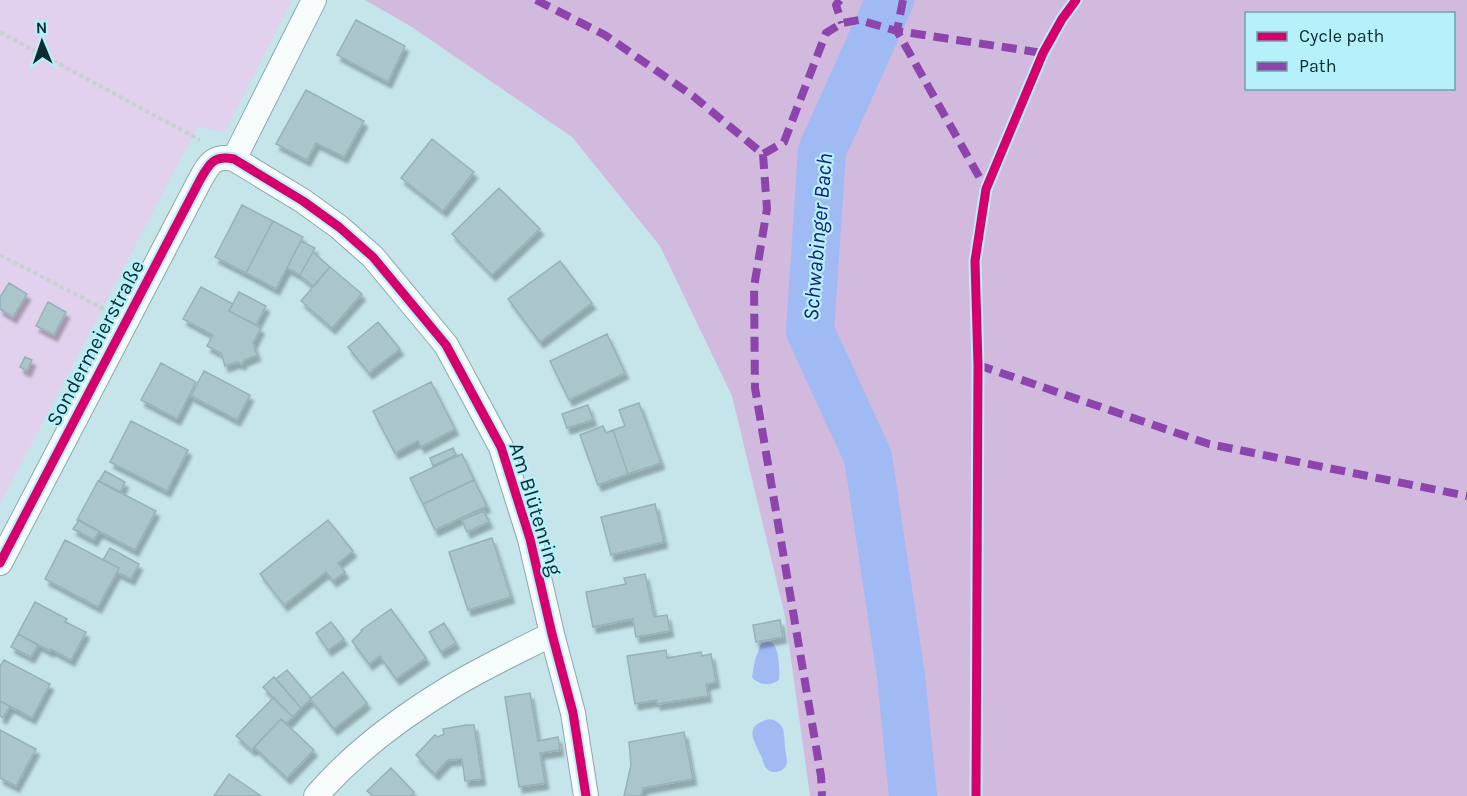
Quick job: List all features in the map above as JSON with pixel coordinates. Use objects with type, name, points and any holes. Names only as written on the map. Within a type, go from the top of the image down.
[{"type":"street","points":[[234,159],[314,0]]},
{"type":"street","name":"Sondermeierstraße","points":[[0,562],[209,164],[224,157],[234,159]]},
{"type":"street","name":"Am Blütenring","points":[[234,159],[303,201],[374,258],[446,345],[501,447],[530,539],[573,712],[586,796]]},
{"type":"street","points":[[316,796],[377,736],[451,687],[552,634]]},
{"type":"path","points":[[0,32],[204,142]]},
{"type":"path","points":[[0,255],[104,309]]},
{"type":"shaded area","points":[[0,0],[292,0],[225,132],[198,126],[0,504]]},
{"type":"shaded area","points":[[365,0],[1467,0],[1467,796],[810,796],[785,616],[732,396],[660,246],[572,137],[412,27]]},
{"type":"water","points":[[771,642],[776,648],[779,662],[779,680],[769,684],[758,682],[752,677],[755,660],[761,644]]},
{"type":"water","points":[[770,719],[782,726],[784,734],[787,763],[782,770],[777,772],[766,768],[752,734],[756,725]]},
{"type":"building","points":[[356,20],[405,46],[388,82],[337,55]]},
{"type":"building","points":[[306,90],[364,121],[344,157],[316,143],[307,160],[276,144]]},
{"type":"building","points":[[432,139],[474,172],[443,211],[401,178]]},
{"type":"building","points":[[499,188],[540,229],[492,275],[452,234]]},
{"type":"building","points":[[242,205],[273,221],[246,273],[215,257]]},
{"type":"building","points":[[273,221],[303,237],[276,289],[246,273]]},
{"type":"building","points":[[301,241],[315,248],[300,275],[287,268]]},
{"type":"building","points":[[313,252],[330,267],[313,286],[300,275]]},
{"type":"building","points":[[560,261],[592,303],[540,342],[508,299]]},
{"type":"building","points":[[330,267],[362,294],[332,328],[301,301]]},
{"type":"building","points":[[9,283],[27,294],[13,317],[0,309],[0,297]]},
{"type":"building","points":[[201,287],[233,304],[229,311],[261,328],[253,343],[257,355],[244,360],[242,364],[237,362],[225,366],[221,353],[207,346],[213,335],[183,319]]},
{"type":"building","points":[[239,292],[266,306],[256,325],[229,311]]},
{"type":"building","points":[[48,302],[66,312],[54,335],[36,326]]},
{"type":"building","points":[[378,322],[400,349],[369,373],[348,347]]},
{"type":"building","points":[[607,334],[625,373],[569,400],[550,361]]},
{"type":"building","points":[[25,357],[32,360],[27,371],[20,367]]},
{"type":"building","points":[[161,363],[196,382],[177,419],[141,400]]},
{"type":"building","points":[[204,371],[250,395],[237,420],[191,396]]},
{"type":"building","points":[[431,382],[455,429],[421,447],[418,441],[395,453],[373,411]]},
{"type":"building","points":[[639,403],[661,463],[628,474],[613,430],[625,426],[619,410]]},
{"type":"building","points":[[588,405],[593,420],[567,428],[562,414]]},
{"type":"building","points":[[131,421],[188,450],[167,491],[110,462]]},
{"type":"building","points":[[603,426],[606,433],[613,430],[628,474],[598,485],[580,435]]},
{"type":"building","points":[[453,448],[456,455],[433,466],[430,458]]},
{"type":"building","points":[[462,454],[474,480],[423,504],[410,478]]},
{"type":"building","points":[[105,471],[125,482],[120,492],[99,481]]},
{"type":"building","points":[[474,480],[487,506],[435,530],[423,504]]},
{"type":"building","points":[[98,481],[156,511],[135,550],[77,520]]},
{"type":"building","points":[[655,504],[664,542],[611,555],[601,517]]},
{"type":"building","points":[[484,511],[489,522],[467,532],[462,520]]},
{"type":"building","points":[[79,520],[99,531],[94,540],[73,529]]},
{"type":"building","points":[[328,520],[353,551],[338,563],[345,572],[333,581],[326,572],[284,605],[260,574]]},
{"type":"building","points":[[492,538],[511,597],[468,610],[449,552]]},
{"type":"building","points":[[65,540],[119,568],[98,607],[45,579]]},
{"type":"building","points":[[110,548],[139,564],[131,579],[117,572],[119,568],[103,560]]},
{"type":"building","points":[[645,574],[654,617],[667,615],[670,631],[636,637],[633,619],[593,627],[586,592],[626,584],[624,578]]},
{"type":"building","points":[[35,602],[67,619],[65,622],[86,632],[71,660],[18,634]]},
{"type":"building","points":[[391,609],[426,658],[396,679],[380,656],[369,664],[352,641],[361,630]]},
{"type":"building","points":[[780,620],[783,637],[756,642],[753,625]]},
{"type":"building","points":[[331,622],[344,639],[328,650],[316,633]]},
{"type":"building","points":[[444,623],[456,643],[441,652],[429,632]]},
{"type":"building","points":[[18,634],[38,645],[31,657],[11,647]]},
{"type":"building","points":[[666,650],[667,658],[701,652],[702,656],[711,654],[716,682],[706,684],[708,696],[657,704],[657,700],[635,704],[627,656]]},
{"type":"building","points":[[4,660],[50,684],[32,718],[0,701],[0,666]]},
{"type":"building","points":[[287,670],[311,698],[301,708],[276,679]]},
{"type":"building","points":[[343,672],[367,703],[334,729],[310,699]]},
{"type":"building","points":[[274,677],[301,708],[293,717],[263,687]]},
{"type":"building","points":[[530,693],[538,741],[558,737],[560,750],[540,753],[545,783],[519,787],[505,697]]},
{"type":"building","points":[[273,698],[293,717],[286,724],[281,719],[252,750],[236,736]]},
{"type":"building","points":[[0,701],[10,706],[3,718],[0,716]]},
{"type":"building","points":[[281,719],[314,750],[287,778],[254,747]]},
{"type":"building","points":[[474,725],[482,779],[465,781],[462,759],[448,760],[435,774],[416,755],[435,735],[438,737],[444,734],[443,729]]},
{"type":"building","points":[[0,730],[36,749],[16,786],[0,778]]},
{"type":"building","points":[[684,732],[693,779],[643,788],[641,796],[624,796],[631,765],[629,742]]},
{"type":"building","points":[[391,768],[414,792],[410,796],[373,796],[367,791]]},
{"type":"building","points":[[229,774],[261,796],[214,796]]},
{"type":"waterway","name":"Schwabinger Bach","points":[[890,0],[822,151],[810,331],[868,457],[901,676],[913,796]]},
{"type":"marked path","points":[[536,0],[605,35],[693,96],[763,154],[784,142],[826,33],[842,23],[859,20],[897,31],[1043,53]]},
{"type":"marked path","points":[[840,0],[836,5],[842,23]]},
{"type":"marked path","points":[[903,0],[897,31],[986,189]]},
{"type":"marked path","points":[[763,154],[767,209],[754,287],[755,388],[821,776],[822,796]]},
{"type":"marked path","points":[[978,365],[1209,444],[1467,496]]},
{"type":"cycle path","points":[[976,796],[978,365],[975,261],[986,189],[1043,53],[1062,19],[1076,0]]},
{"type":"cycle path","points":[[0,563],[203,174],[216,160],[234,159],[303,201],[339,227],[373,257],[446,345],[501,447],[530,539],[573,713],[586,796]]}]
